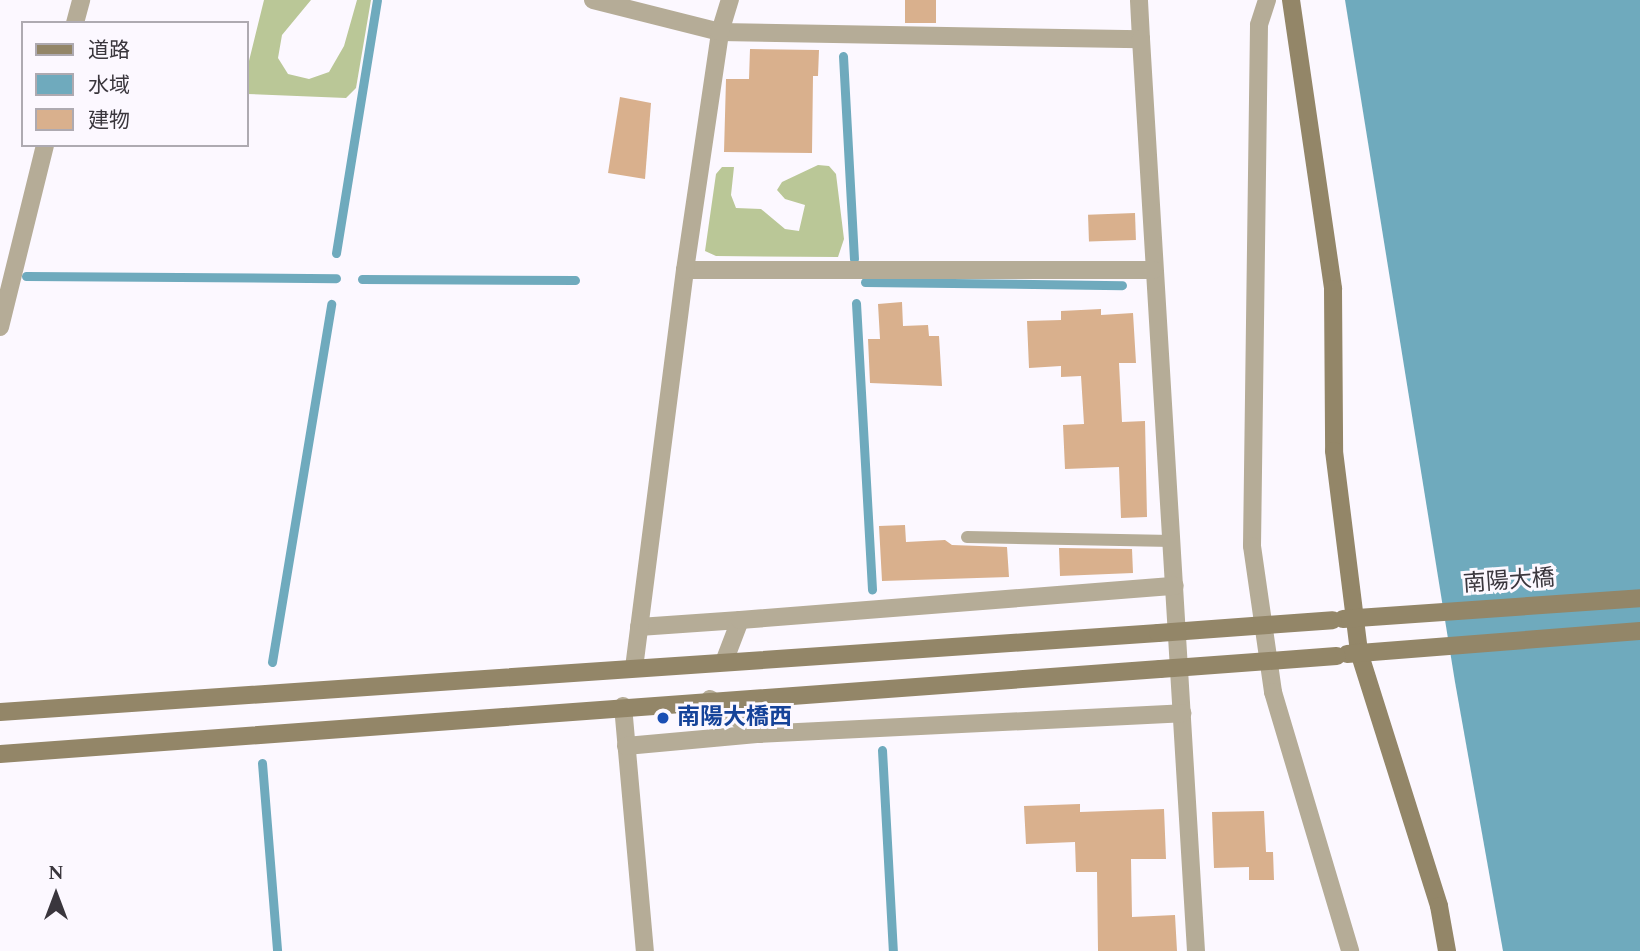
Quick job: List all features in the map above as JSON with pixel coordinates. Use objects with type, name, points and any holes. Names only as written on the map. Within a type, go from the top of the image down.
[{"type":"street","points":[[75,21],[80,0]]},
{"type":"street","points":[[593,0],[720,32],[1141,39]]},
{"type":"street","points":[[634,668],[685,270],[720,32],[730,0]]},
{"type":"street","points":[[1139,0],[1196,951]]},
{"type":"street","points":[[1266,0],[1259,25],[1253,266],[1252,546],[1273,692],[1350,951]]},
{"type":"street","points":[[1291,0],[1333,289],[1334,451],[1359,652],[1439,906],[1447,951]]},
{"type":"street","points":[[0,327],[45,147]]},
{"type":"street","points":[[685,270],[1154,270]]},
{"type":"street","points":[[639,627],[1175,586]]},
{"type":"street","name":"南陽大橋","points":[[0,712],[1158,633],[1640,597]]},
{"type":"street","points":[[724,662],[740,620]]},
{"type":"street","points":[[0,754],[710,699],[1337,656],[1384,648],[1640,631]]},
{"type":"street","points":[[710,699],[759,734]]},
{"type":"street","points":[[623,706],[645,951]]},
{"type":"street","points":[[626,746],[759,734],[1182,713]]},
{"type":"lane","points":[[967,537],[1172,541]]},
{"type":"green space","points":[[264,0],[311,0],[282,35],[278,58],[288,74],[309,79],[329,72],[344,46],[357,0],[371,0],[356,88],[346,98],[248,94],[248,65]]},
{"type":"green space","points":[[818,165],[829,166],[836,174],[844,239],[838,257],[716,256],[705,251],[716,174],[722,167],[734,167],[731,195],[736,208],[761,209],[785,229],[799,231],[805,205],[785,199],[777,190],[782,182]]},
{"type":"water","points":[[1345,0],[1640,0],[1640,951],[1503,951],[1455,682]]},
{"type":"building","points":[[905,0],[936,0],[936,23],[905,23]]},
{"type":"building","points":[[750,49],[819,50],[818,76],[813,76],[812,153],[724,152],[726,79],[749,79]]},
{"type":"building","points":[[620,97],[651,103],[645,179],[608,173]]},
{"type":"building","points":[[1135,213],[1136,240],[1089,242],[1088,215]]},
{"type":"building","points":[[902,302],[903,326],[928,325],[929,336],[939,336],[942,386],[870,383],[868,339],[880,339],[878,304]]},
{"type":"building","points":[[1101,309],[1101,315],[1133,313],[1136,363],[1119,363],[1122,422],[1145,421],[1147,517],[1121,518],[1119,467],[1065,469],[1063,425],[1084,424],[1081,376],[1061,377],[1061,366],[1029,368],[1027,321],[1061,320],[1061,311]]},
{"type":"building","points":[[905,525],[906,542],[945,540],[952,545],[1007,547],[1009,577],[882,581],[879,526]]},
{"type":"building","points":[[1059,548],[1132,549],[1133,573],[1060,576]]},
{"type":"building","points":[[1080,804],[1080,812],[1164,809],[1166,859],[1131,859],[1132,917],[1175,915],[1177,951],[1098,951],[1097,872],[1076,872],[1075,842],[1026,844],[1024,806]]},
{"type":"building","points":[[1264,811],[1266,852],[1273,852],[1274,880],[1249,880],[1249,867],[1214,868],[1212,812]]},
{"type":"waterway","points":[[336,253],[377,0]]},
{"type":"waterway","points":[[843,56],[854,259]]},
{"type":"waterway","points":[[26,276],[336,278]]},
{"type":"waterway","points":[[362,279],[575,280]]},
{"type":"waterway","points":[[865,282],[1122,285]]},
{"type":"waterway","points":[[856,303],[872,590]]},
{"type":"waterway","points":[[272,662],[331,304]]},
{"type":"waterway","points":[[882,750],[893,951]]},
{"type":"waterway","points":[[262,763],[277,951]]},
{"type":"place","name":"南陽大橋西","points":[[663,718]]}]
